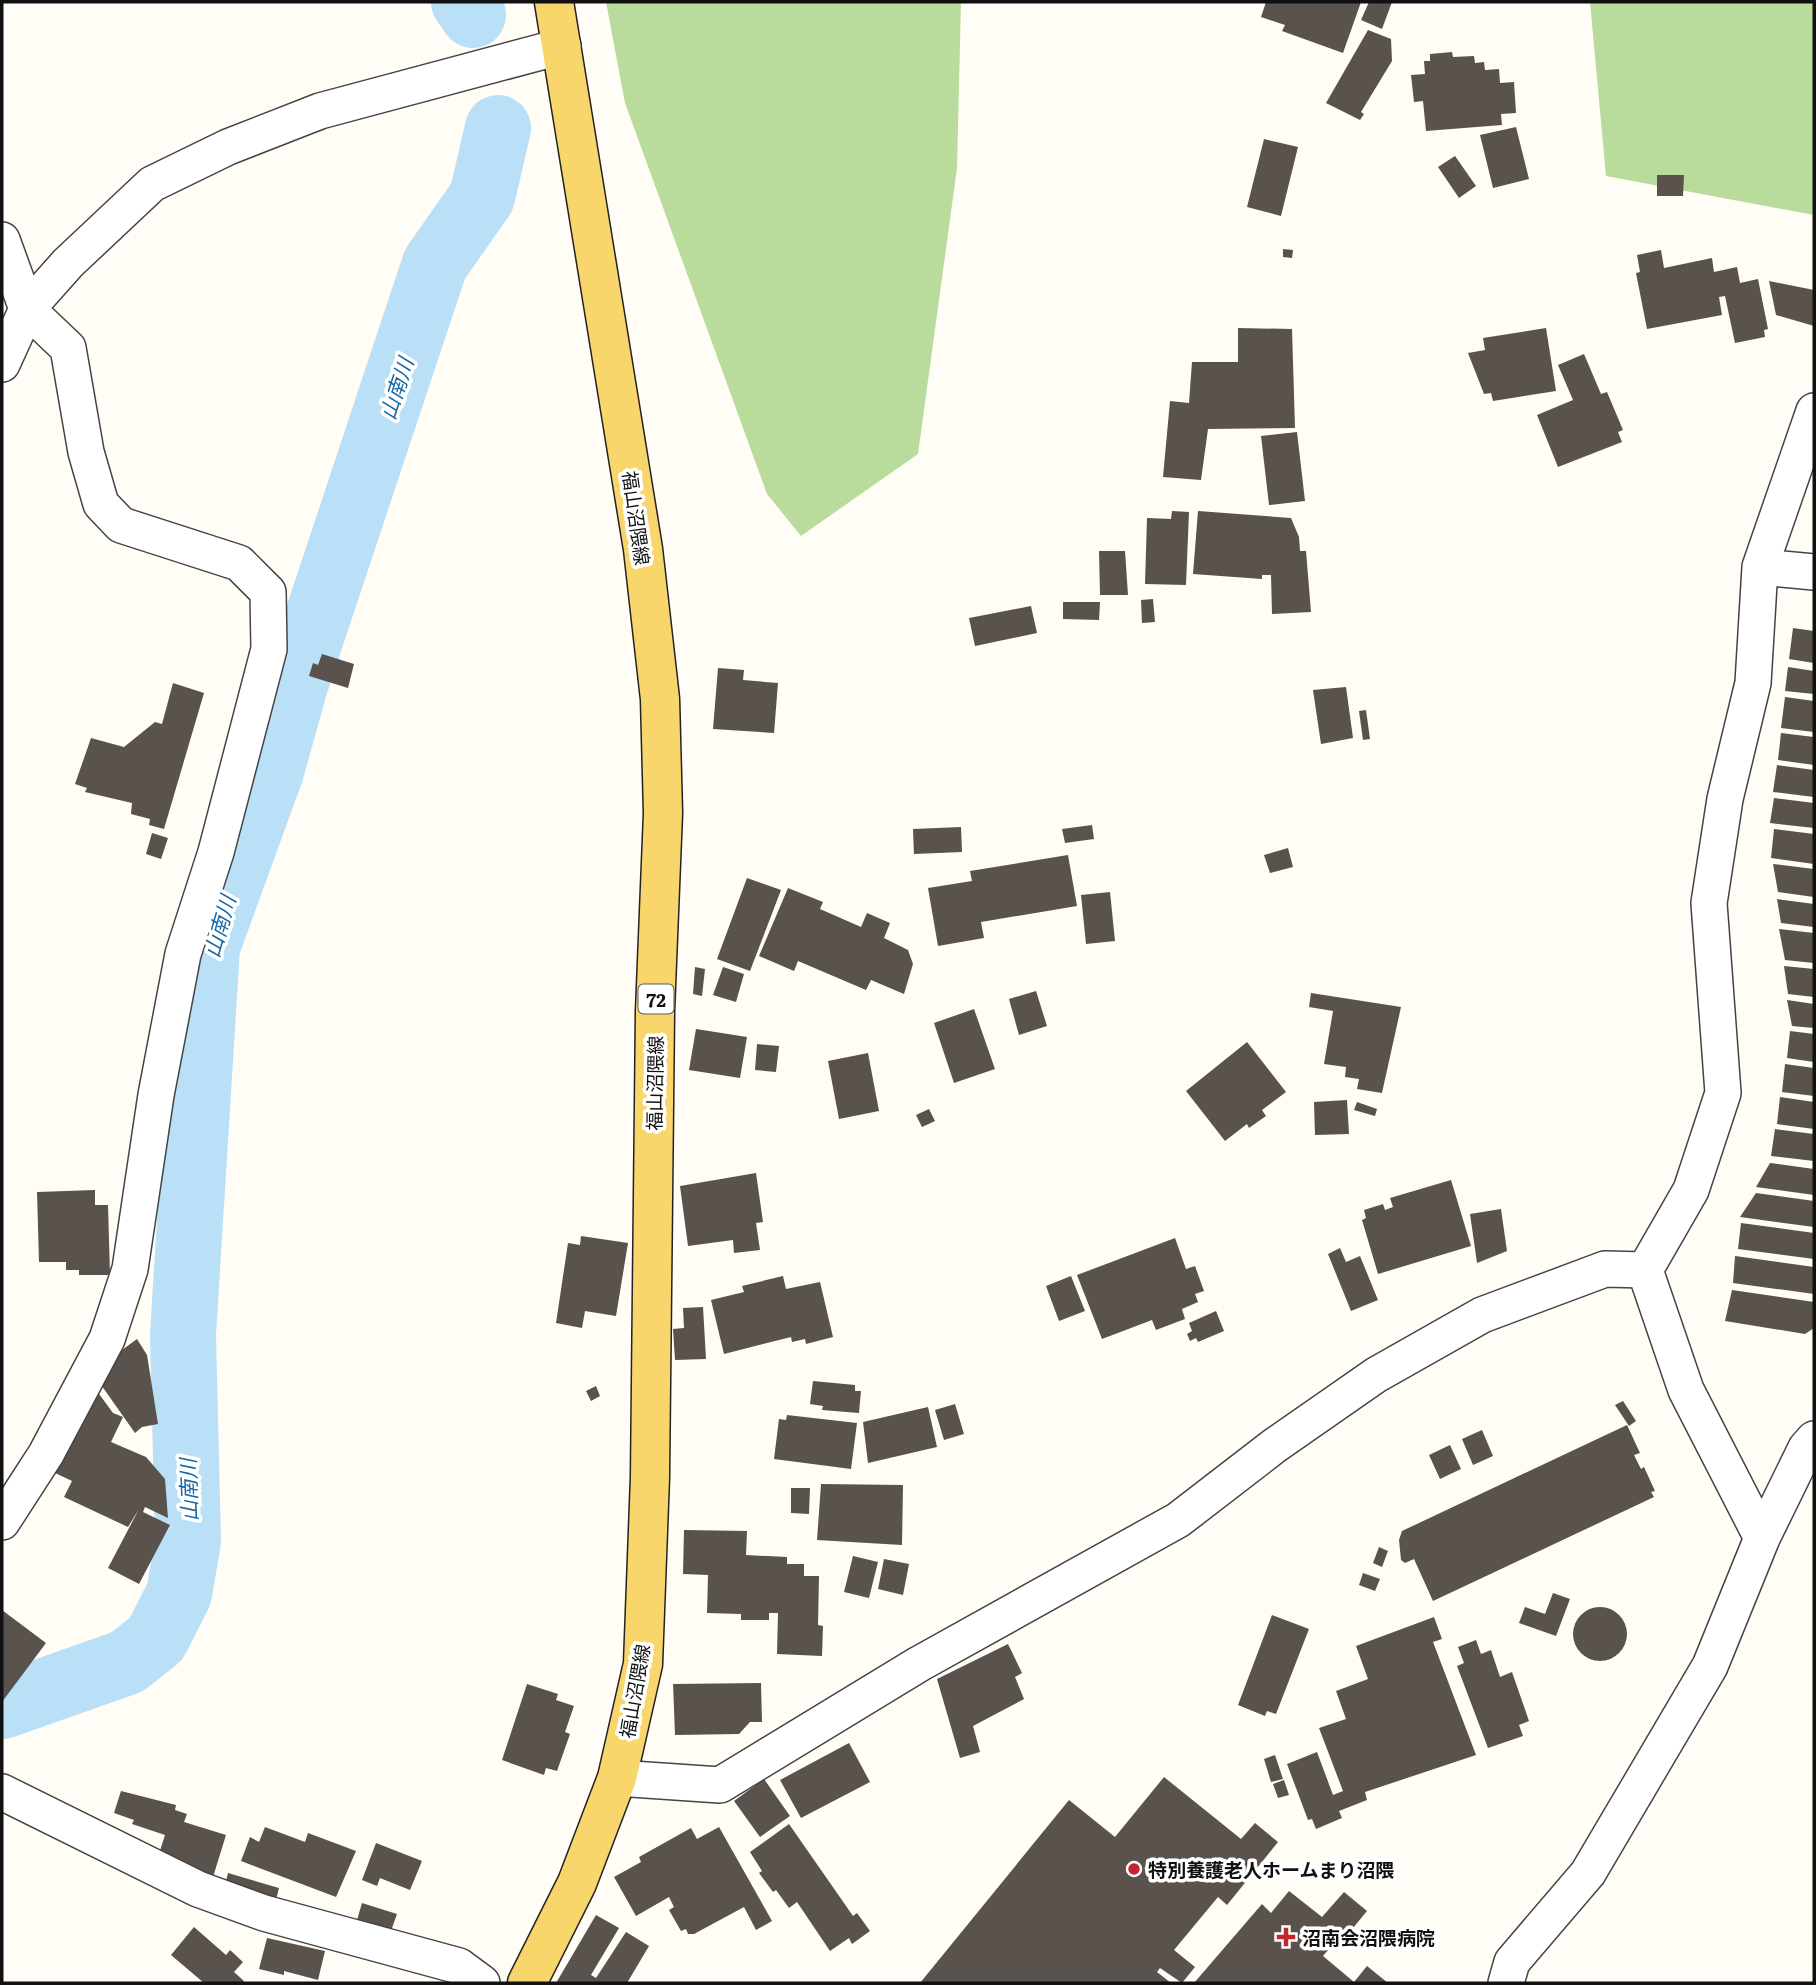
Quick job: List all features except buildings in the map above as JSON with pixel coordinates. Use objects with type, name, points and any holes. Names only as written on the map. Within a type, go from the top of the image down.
[{"type":"main road","name":"福山沼隈線","points":[[527,1983],[577,1883],[617,1777],[643,1664],[650,1477],[655,1011],[663,813],[661,725],[643,549],[554,2]]},
{"type":"street","points":[[2,364],[27,309],[68,263],[152,184],[228,147],[320,111],[562,46]]},
{"type":"street","points":[[2,240],[27,309],[68,348],[86,452],[101,504],[121,525],[239,563],[268,592],[269,649],[216,852],[183,954],[156,1095],[130,1269],[107,1339],[46,1454],[2,1522]]},
{"type":"street","points":[[1762,1538],[1686,1390],[1645,1270],[1691,1190],[1723,1093],[1709,902],[1725,799],[1753,683],[1760,567],[1814,411]]},
{"type":"street","points":[[1760,567],[1814,572]]},
{"type":"street","points":[[617,1777],[720,1785],[919,1664],[1178,1520],[1274,1446],[1376,1375],[1482,1315],[1605,1269],[1645,1270]]},
{"type":"street","points":[[1506,1983],[1512,1962],[1588,1873],[1710,1666],[1762,1538],[1806,1448],[1814,1439]]},
{"type":"street","points":[[2,1792],[198,1889],[264,1913],[460,1966],[482,1983]]},
{"type":"green space","points":[[606,2],[961,2],[957,168],[918,454],[801,536],[767,494],[625,103]]},
{"type":"green space","points":[[1590,2],[1814,2],[1814,215],[1606,176]]},
{"type":"waterway","name":"山南川","points":[[464,2],[473,15]]},
{"type":"waterway","name":"山南川","points":[[2,1706],[127,1662],[156,1639],[179,1594],[188,1541],[183,1334],[207,947],[271,771],[295,685],[435,264],[482,197],[498,128]]},
{"type":"place","name":"特別養護老人ホームまり沼隈","points":[[1134,1869]]},
{"type":"place","name":"沼南会沼隈病院","points":[[1286,1937]]}]
